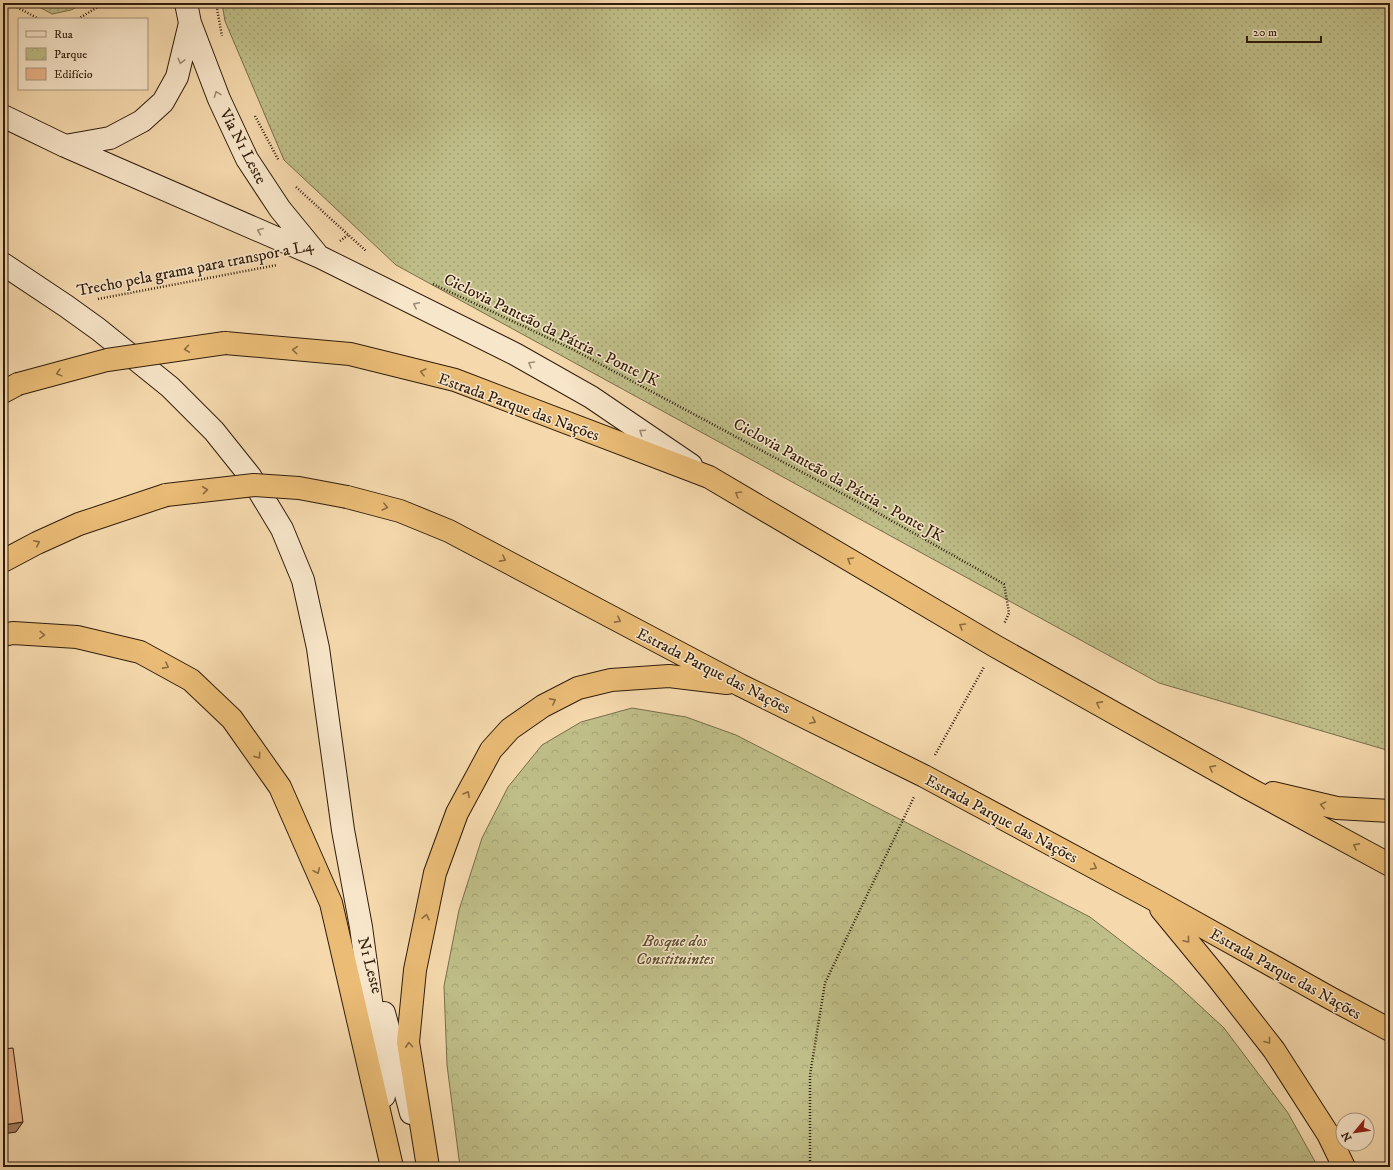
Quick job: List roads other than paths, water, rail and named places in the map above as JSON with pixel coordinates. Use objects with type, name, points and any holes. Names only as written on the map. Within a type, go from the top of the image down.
[{"type":"highway","name":"Estrada Parque das Nações","points":[[10,388],[107,360],[225,344],[350,354],[454,380],[709,477],[995,646],[1246,787],[1390,865]]},
{"type":"highway","name":"Estrada Parque das Nações","points":[[3,561],[37,542],[79,524],[166,495],[254,485],[299,488],[347,497],[400,511],[449,531],[740,685],[924,776],[1153,899],[1390,1030]]},
{"type":"highway","points":[[3,635],[13,633],[77,638],[140,652],[191,680],[232,718],[280,787],[331,903],[393,1167]]},
{"type":"highway","points":[[427,1167],[408,1042],[415,970],[435,873],[457,813],[491,750],[510,729],[543,706],[578,688],[610,680],[669,676],[740,685]]},
{"type":"highway","points":[[1246,787],[1337,808],[1390,811]]},
{"type":"highway","points":[[1153,899],[1274,1050],[1328,1134],[1344,1167]]},
{"type":"main road","name":"Via N1 Leste","points":[[65,146],[110,138],[142,121],[163,102],[177,76],[188,13]]},
{"type":"main road","name":"Via N1 Leste","points":[[188,13],[219,99],[247,159],[280,209],[320,256]]},
{"type":"main road","points":[[3,116],[65,146],[320,256],[515,354],[590,398],[709,477]]},
{"type":"main road","points":[[3,264],[98,329],[170,386],[214,431],[250,476],[282,529],[303,580],[318,648],[343,830],[361,927]]},
{"type":"main road","name":"N1 Leste","points":[[361,927],[393,1167]]},
{"type":"main road","name":"N1 Leste","points":[[361,927],[427,1167]]},
{"type":"park label","name":"Bosque dos Constituintes","points":[[675,949]]}]
